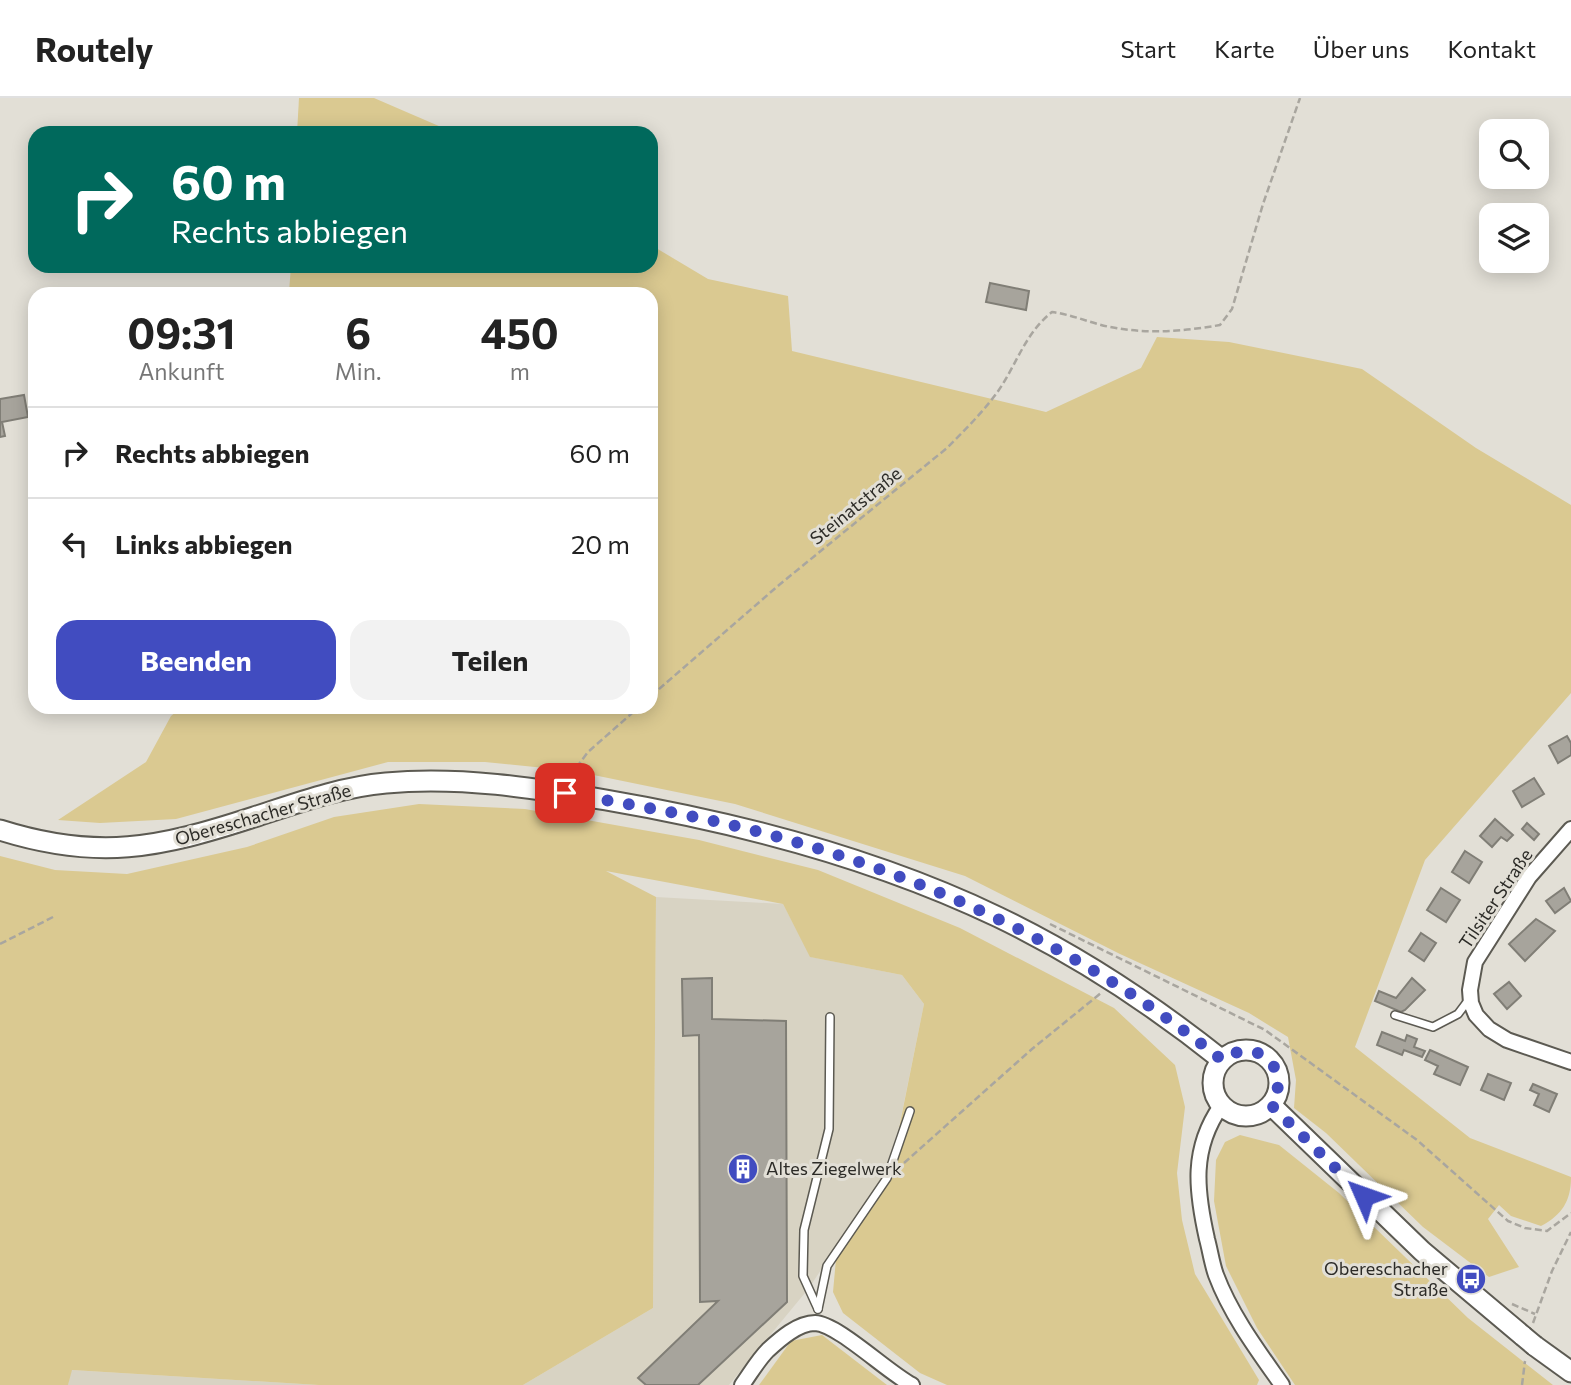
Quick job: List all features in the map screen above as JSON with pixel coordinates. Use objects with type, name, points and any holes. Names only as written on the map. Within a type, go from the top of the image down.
[{"type":"main road","name":"Obereschacher Straße","points":[[0,831],[57,845],[90,849],[124,848],[203,834],[346,789],[386,783],[432,781],[482,783],[565,793],[650,808],[789,840],[932,888],[996,916],[1114,982],[1222,1060]]},
{"type":"main road","points":[[1245,1050],[1268,1059],[1274,1065],[1279,1082],[1271,1105],[1264,1111],[1246,1117],[1221,1106],[1216,1099],[1212,1083],[1222,1060],[1237,1051],[1245,1050]]},
{"type":"main road","points":[[1271,1105],[1422,1251],[1529,1341],[1571,1371]]},
{"type":"street","name":"Tilsiter Straße","points":[[1470,998],[1475,962],[1530,877],[1571,830]]},
{"type":"street","points":[[1470,998],[1476,1014],[1489,1029],[1507,1040],[1571,1062]]},
{"type":"street","points":[[1221,1106],[1203,1138],[1198,1167],[1199,1205],[1216,1275],[1252,1343],[1282,1385]]},
{"type":"street","points":[[742,1385],[768,1351],[816,1316],[895,1376],[912,1385]]},
{"type":"lane","points":[[1395,1015],[1433,1027],[1458,1014],[1470,998]]},
{"type":"lane","points":[[816,1316],[803,1276],[804,1230],[829,1129],[830,1017]]},
{"type":"lane","points":[[816,1316],[827,1266],[887,1178],[910,1111]]},
{"type":"path","name":"Steinatstraße","points":[[658,690],[971,424],[997,393],[1019,352],[1041,321],[1052,312],[1071,314],[1115,328],[1182,332],[1220,325],[1232,309],[1263,204],[1300,98]]},
{"type":"path","points":[[565,793],[568,779],[588,752],[631,714]]},
{"type":"path","points":[[0,944],[55,916]]},
{"type":"path","points":[[1047,922],[1265,1030],[1417,1140],[1508,1221],[1525,1228],[1547,1231],[1571,1213]]},
{"type":"path","points":[[887,1178],[1032,1049],[1114,982]]},
{"type":"path","points":[[1535,1314],[1571,1232]]},
{"type":"path","points":[[1522,1385],[1523,1370]]},
{"type":"shaded area","points":[[299,98],[374,98],[439,126],[297,126]]},
{"type":"shaded area","points":[[658,249],[708,279],[788,296],[792,351],[1046,412],[1141,368],[1157,337],[1229,342],[1362,369],[1476,448],[1571,505],[1571,693],[1425,860],[1355,1047],[1470,1138],[1571,1177],[1564,1206],[1555,1217],[1541,1226],[1511,1216],[1499,1205],[1488,1219],[1519,1267],[1489,1277],[1423,1227],[1326,1133],[1294,1108],[1296,1080],[1288,1037],[1249,1013],[1120,954],[965,876],[735,804],[574,771],[485,762],[388,762],[176,819],[100,823],[58,820],[146,762],[173,714],[658,714],[658,287],[289,287],[290,273],[658,273]]},
{"type":"shaded area","points":[[419,804],[525,809],[699,840],[818,870],[960,928],[1114,1008],[1175,1065],[1185,1107],[1177,1173],[1182,1220],[1195,1274],[1259,1380],[1257,1385],[947,1385],[920,1373],[843,1313],[833,1292],[836,1259],[888,1183],[924,1004],[902,975],[810,957],[783,904],[606,871],[656,897],[653,1308],[523,1385],[319,1385],[72,1370],[68,1385],[0,1385],[0,856],[55,870],[127,874],[247,847],[334,817]]},
{"type":"shaded area","points":[[656,897],[783,904],[811,957],[902,975],[924,1004],[899,1127],[883,1176],[809,1288],[729,1385],[523,1385],[653,1308]]},
{"type":"shaded area","points":[[1240,1135],[1279,1145],[1339,1193],[1468,1318],[1553,1385],[1295,1385],[1257,1328],[1226,1266],[1214,1201],[1216,1160],[1225,1142]]},
{"type":"shaded area","points":[[822,1335],[887,1385],[759,1385],[791,1341]]},
{"type":"shaded area","points":[[71,1370],[319,1385],[68,1385]]},
{"type":"building","points":[[990,283],[1029,291],[1026,310],[986,302]]},
{"type":"building","points":[[24,395],[28,417],[2,422],[5,436],[0,437],[0,399]]},
{"type":"building","points":[[1567,736],[1571,743],[1571,755],[1558,763],[1549,746]]},
{"type":"building","points":[[1534,778],[1544,794],[1522,807],[1513,791]]},
{"type":"building","points":[[1495,819],[1513,835],[1507,841],[1501,837],[1492,847],[1480,836]]},
{"type":"building","points":[[1527,823],[1539,834],[1534,840],[1522,829]]},
{"type":"building","points":[[1465,851],[1482,862],[1469,883],[1452,872]]},
{"type":"building","points":[[1441,888],[1460,900],[1446,922],[1427,910]]},
{"type":"building","points":[[1564,888],[1571,901],[1555,913],[1546,901]]},
{"type":"building","points":[[1536,919],[1555,931],[1525,961],[1509,944]]},
{"type":"building","points":[[1421,933],[1436,943],[1424,961],[1409,951]]},
{"type":"building","name":"Altes Ziegelwerk","points":[[712,978],[712,1019],[786,1021],[787,1302],[698,1385],[646,1385],[638,1378],[718,1301],[700,1302],[699,1035],[683,1036],[682,979]]},
{"type":"building","points":[[1412,978],[1425,990],[1405,1010],[1401,1012],[1375,1001],[1379,991],[1396,998]]},
{"type":"building","points":[[1509,982],[1521,996],[1507,1009],[1494,994]]},
{"type":"building","points":[[1382,1032],[1405,1041],[1407,1035],[1417,1039],[1414,1047],[1425,1051],[1422,1057],[1404,1050],[1402,1055],[1377,1045]]},
{"type":"building","points":[[1430,1050],[1468,1067],[1460,1085],[1434,1074],[1438,1066],[1425,1060]]},
{"type":"building","points":[[1488,1074],[1511,1083],[1504,1100],[1481,1090]]},
{"type":"building","points":[[1533,1084],[1557,1094],[1549,1112],[1534,1105],[1539,1094],[1530,1090]]},
{"type":"place","name":"Altes Ziegelwerk","points":[[743,1169]]},
{"type":"place","name":"Obereschacher Straße","points":[[1471,1279]]},
{"type":"route","points":[[565,793],[650,808],[789,840],[932,888],[1032,934],[1114,982],[1222,1060],[1237,1051],[1245,1050],[1261,1054],[1268,1059],[1274,1065],[1279,1082],[1271,1105],[1364,1196]]}]
